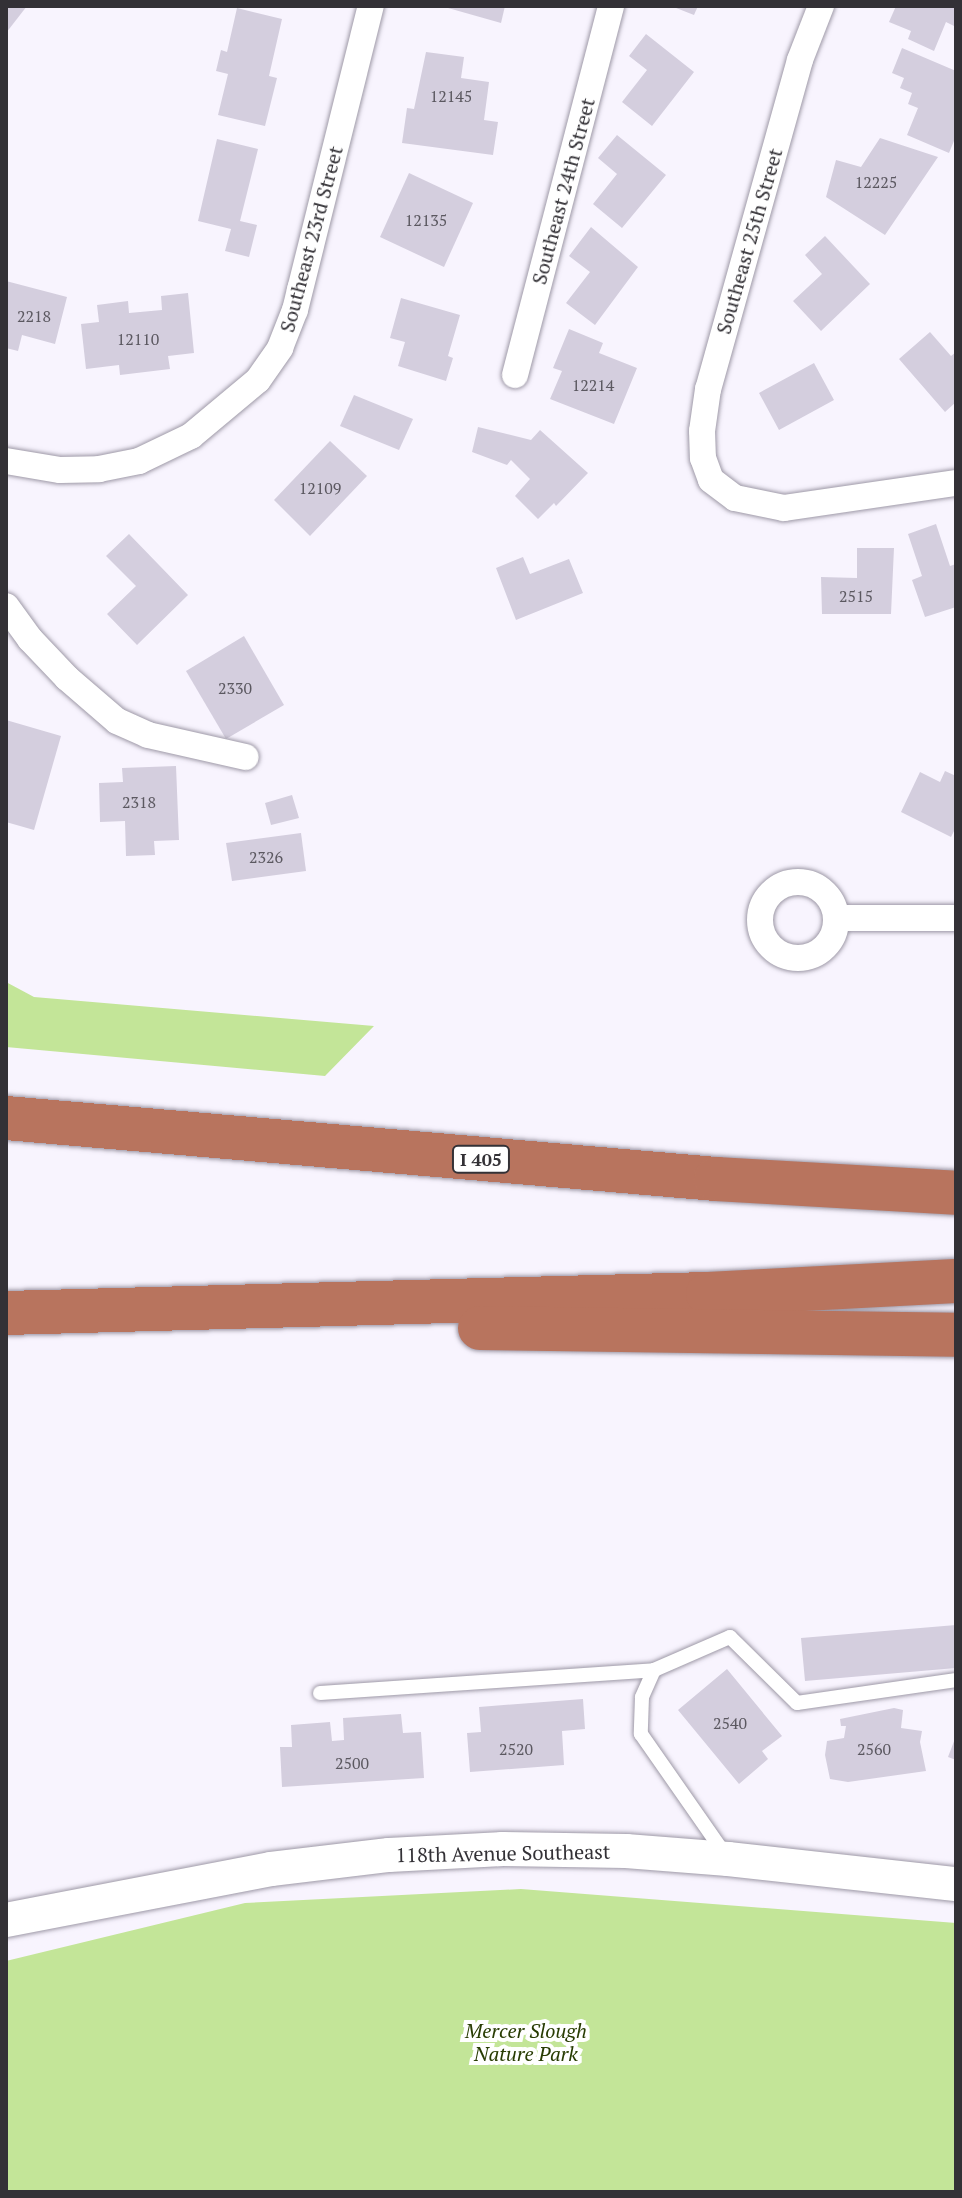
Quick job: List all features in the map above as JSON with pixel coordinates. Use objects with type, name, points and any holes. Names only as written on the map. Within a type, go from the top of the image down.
[{"type":"highway","name":"I 405","points":[[6,1118],[716,1179],[956,1193]]},
{"type":"highway","points":[[6,1313],[708,1294],[956,1281]]},
{"type":"highway","points":[[58,1313],[444,1328],[956,1335]]},
{"type":"street","name":"Southeast 23rd Street","points":[[6,461],[60,470],[99,469],[139,461],[191,436],[258,380],[280,348],[295,310],[371,6]]},
{"type":"street","name":"Southeast 24th Street","points":[[515,375],[611,6]]},
{"type":"street","name":"Southeast 25th Street","points":[[821,6],[800,60],[708,389],[702,431],[703,458],[711,480],[735,498],[784,508],[956,483]]},
{"type":"street","points":[[6,606],[30,639],[67,678],[117,721],[148,735],[246,757]]},
{"type":"street","points":[[837,918],[956,918]]},
{"type":"street","name":"118th Avenue Southeast","points":[[6,1920],[180,1884],[389,1855],[540,1849],[728,1859],[956,1884]]},
{"type":"lane","points":[[320,1693],[654,1670],[730,1637],[797,1703],[956,1680]]},
{"type":"lane","points":[[654,1670],[642,1697],[641,1734],[728,1859]]},
{"type":"green space","points":[[6,982],[34,997],[374,1026],[325,1076],[6,1047]]},
{"type":"green space","name":"Mercer Slough Nature Park","points":[[521,1889],[956,1923],[956,2192],[6,2192],[6,1961],[245,1903]]},
{"type":"building","points":[[6,6],[27,6],[6,33]]},
{"type":"building","points":[[441,6],[505,6],[501,23]]},
{"type":"building","points":[[671,6],[698,6],[694,15]]},
{"type":"building","points":[[896,6],[956,6],[956,27],[946,22],[934,51],[908,39],[911,31],[889,22]]},
{"type":"building","points":[[237,8],[282,19],[269,76],[277,78],[265,126],[218,115],[228,74],[216,71],[221,50],[227,52]]},
{"type":"building","points":[[646,34],[694,72],[652,126],[622,102],[647,70],[629,56]]},
{"type":"building","points":[[902,48],[956,71],[956,136],[949,153],[907,135],[918,108],[908,104],[912,93],[900,88],[904,78],[892,73]]},
{"type":"building","points":[[426,52],[464,57],[461,78],[489,82],[484,120],[498,122],[493,155],[402,143],[407,108],[414,109]]},
{"type":"building","points":[[617,135],[666,175],[622,228],[593,204],[617,174],[598,158]]},
{"type":"building","points":[[880,138],[938,157],[885,235],[826,197],[836,160],[861,167]]},
{"type":"building","points":[[217,139],[258,149],[240,221],[257,225],[249,257],[225,251],[231,229],[198,221]]},
{"type":"building","points":[[409,173],[473,203],[444,267],[380,237]]},
{"type":"building","points":[[591,227],[638,267],[595,325],[566,303],[590,272],[569,256]]},
{"type":"building","points":[[825,236],[870,284],[821,331],[793,301],[822,274],[805,255]]},
{"type":"building","points":[[6,281],[67,297],[55,344],[22,335],[18,351],[6,348]]},
{"type":"building","points":[[188,293],[194,353],[168,356],[170,369],[120,375],[119,365],[86,369],[81,324],[99,322],[97,305],[128,301],[129,313],[162,310],[161,296]]},
{"type":"building","points":[[401,298],[460,315],[448,356],[453,358],[446,381],[398,366],[405,342],[390,338]]},
{"type":"building","points":[[569,329],[603,343],[599,353],[637,368],[614,424],[550,399],[562,371],[553,368]]},
{"type":"building","points":[[930,332],[951,356],[956,352],[956,402],[945,412],[899,359]]},
{"type":"building","points":[[814,363],[834,400],[779,430],[759,393]]},
{"type":"building","points":[[354,395],[413,419],[399,450],[340,426]]},
{"type":"building","points":[[478,427],[531,440],[540,430],[588,473],[556,506],[554,503],[538,519],[515,496],[530,479],[511,460],[507,465],[472,452]]},
{"type":"building","points":[[330,441],[367,476],[310,536],[274,500]]},
{"type":"building","points":[[936,524],[950,566],[956,564],[956,607],[925,617],[912,580],[922,576],[908,534]]},
{"type":"building","points":[[129,534],[188,595],[137,645],[107,614],[136,586],[106,556]]},
{"type":"building","points":[[857,548],[894,548],[891,614],[822,614],[821,577],[857,578]]},
{"type":"building","points":[[523,557],[530,574],[569,559],[583,593],[516,620],[496,568]]},
{"type":"building","points":[[244,636],[284,705],[226,739],[186,671]]},
{"type":"building","points":[[6,720],[61,736],[34,830],[6,822]]},
{"type":"building","points":[[176,766],[179,840],[154,841],[155,855],[126,856],[125,821],[100,822],[99,783],[123,782],[122,768]]},
{"type":"building","points":[[945,771],[956,776],[956,827],[951,837],[901,812],[920,772],[940,782]]},
{"type":"building","points":[[292,795],[299,818],[271,825],[265,803]]},
{"type":"building","points":[[301,833],[306,871],[232,881],[226,843]]},
{"type":"building","points":[[956,1625],[956,1668],[805,1681],[801,1638]]},
{"type":"building","points":[[727,1669],[782,1736],[762,1751],[768,1759],[739,1784],[678,1710]]},
{"type":"building","points":[[583,1699],[585,1729],[562,1731],[564,1765],[470,1772],[467,1733],[481,1732],[479,1707]]},
{"type":"building","points":[[894,1708],[903,1710],[901,1728],[922,1731],[920,1742],[926,1771],[848,1782],[830,1779],[825,1755],[827,1741],[844,1738],[846,1726],[841,1726],[840,1719]]},
{"type":"building","points":[[401,1714],[403,1733],[421,1732],[424,1778],[282,1787],[280,1747],[292,1747],[291,1725],[330,1722],[332,1741],[344,1740],[343,1718]]},
{"type":"building","points":[[956,1736],[956,1760],[948,1757]]}]
